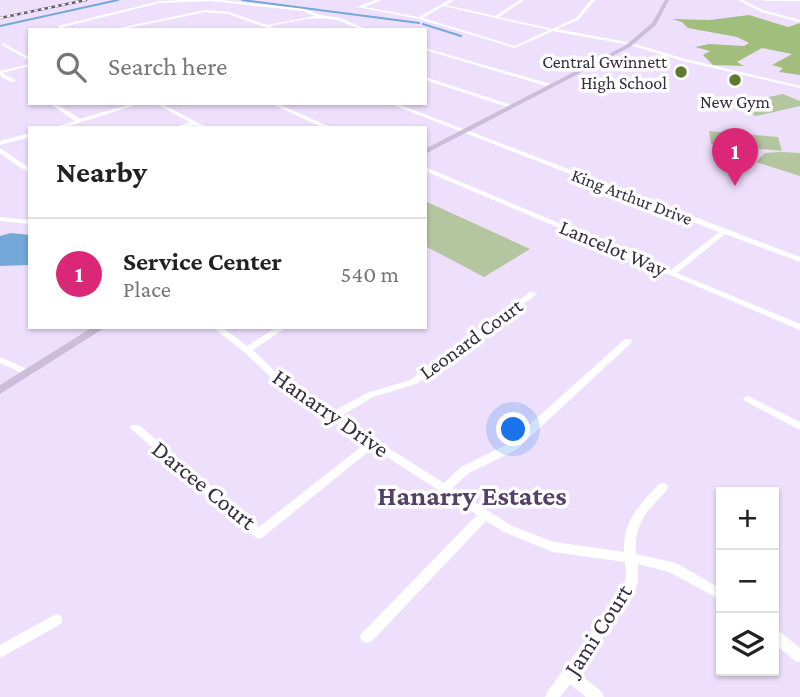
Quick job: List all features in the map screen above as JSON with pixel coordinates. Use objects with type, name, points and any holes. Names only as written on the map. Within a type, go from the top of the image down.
[{"type":"main road","points":[[427,151],[631,44],[653,24],[667,0]]},
{"type":"main road","points":[[0,390],[98,329]]},
{"type":"street","points":[[380,0],[359,7],[420,18],[515,47],[582,16],[593,0]]},
{"type":"street","points":[[420,18],[452,0]]},
{"type":"street","points":[[496,18],[522,0]]},
{"type":"street","points":[[753,0],[749,2],[758,7]]},
{"type":"street","points":[[766,0],[800,0]]},
{"type":"street","points":[[188,1],[197,12]]},
{"type":"street","points":[[62,28],[60,26],[152,4],[188,1],[231,1],[304,10],[361,28]]},
{"type":"street","points":[[742,1],[800,20]]},
{"type":"street","points":[[742,1],[800,20]]},
{"type":"street","points":[[442,5],[631,44],[685,60],[800,87]]},
{"type":"street","points":[[121,28],[197,12],[229,13],[272,28]]},
{"type":"street","points":[[267,26],[319,16]]},
{"type":"street","points":[[3,44],[28,61]]},
{"type":"street","points":[[0,49],[9,47]]},
{"type":"street","points":[[427,50],[552,86]]},
{"type":"street","points":[[0,73],[28,63]]},
{"type":"street","points":[[0,73],[13,81]]},
{"type":"street","points":[[427,79],[513,107]]},
{"type":"street","points":[[54,105],[79,121]]},
{"type":"street","points":[[62,126],[132,105]]},
{"type":"street","points":[[160,105],[201,126]]},
{"type":"street","points":[[276,105],[324,126]]},
{"type":"street","name":"King Arthur Drive","points":[[395,105],[800,260]]},
{"type":"street","points":[[182,126],[194,122]]},
{"type":"street","points":[[0,143],[28,136]]},
{"type":"street","points":[[0,150],[24,169],[28,169]]},
{"type":"street","name":"Lancelot Way","points":[[427,170],[800,327]]},
{"type":"street","points":[[0,219],[28,222]]},
{"type":"street","points":[[671,273],[723,232]]},
{"type":"street","name":"Leonard Court","points":[[332,417],[370,395],[413,382],[533,294]]},
{"type":"street","name":"Hanarry Drive","points":[[219,329],[247,350],[278,379],[332,417],[484,515],[530,539],[553,547],[633,558],[672,567],[716,592]]},
{"type":"street","points":[[247,350],[280,329]]},
{"type":"street","points":[[444,489],[465,470],[512,447],[628,341]]},
{"type":"street","points":[[0,360],[29,373]]},
{"type":"street","points":[[748,399],[800,426]]},
{"type":"street","name":"Darcee Court","points":[[135,428],[259,534],[372,444]]},
{"type":"street","name":"Jami Court","points":[[552,697],[630,590],[634,571],[630,539],[634,522],[663,487]]},
{"type":"street","points":[[367,637],[484,515]]},
{"type":"street","points":[[0,652],[56,620]]},
{"type":"street","points":[[779,639],[800,656]]},
{"type":"street","points":[[569,675],[597,697]]},
{"type":"green space","points":[[749,15],[788,27],[800,23],[800,75],[779,72],[783,68],[772,65],[792,54],[762,48],[737,62],[744,66],[713,65],[703,55],[710,51],[695,47],[709,44],[744,46],[749,43],[737,37],[688,28],[682,22],[672,19],[710,20]]},
{"type":"green space","points":[[783,94],[800,101],[800,106],[756,116],[732,105]]},
{"type":"green space","points":[[709,131],[778,137],[782,151],[711,144]]},
{"type":"green space","points":[[765,153],[800,153],[800,176],[756,162]]},
{"type":"green space","points":[[427,202],[530,249],[484,277],[427,247]]},
{"type":"water","points":[[11,233],[28,235],[28,265],[0,266],[0,236]]},
{"type":"waterway","points":[[0,26],[118,0]]},
{"type":"waterway","points":[[242,0],[419,23]]},
{"type":"waterway","points":[[423,24],[461,36]]},
{"type":"railway","points":[[0,18],[86,0]]},
{"type":"place","name":"Central Gwinnett High School","points":[[681,72]]},
{"type":"place","name":"New Gym","points":[[735,80]]},
{"type":"place","name":"Service Center","points":[[735,186]]},
{"type":"district","name":"Hanarry Estates","points":[[472,495]]}]
